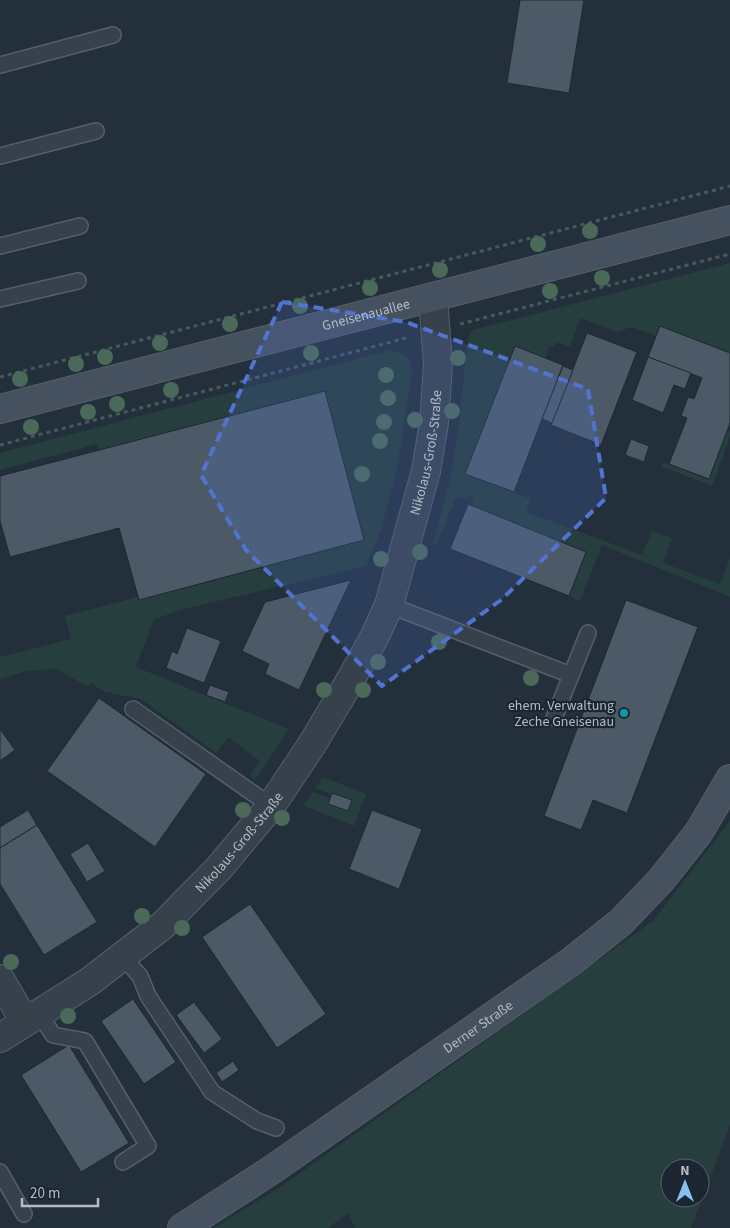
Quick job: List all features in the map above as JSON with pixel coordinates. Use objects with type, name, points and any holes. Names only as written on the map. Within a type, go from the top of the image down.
[{"type":"main road","name":"Gneisenauallee","points":[[0,409],[730,220]]},
{"type":"main road","name":"Derner Straße","points":[[182,1228],[270,1171],[564,966],[621,922],[662,879],[699,832],[730,779]]},
{"type":"street","name":"Nikolaus-Groß-Straße","points":[[0,1038],[89,982],[163,925],[219,868],[271,806],[311,746],[347,686],[374,638],[389,605],[426,471],[434,422],[438,364],[433,298]]},
{"type":"street","points":[[0,979],[32,1018]]},
{"type":"lane","points":[[0,65],[113,35]]},
{"type":"lane","points":[[0,156],[96,131]]},
{"type":"lane","points":[[0,246],[80,226]]},
{"type":"lane","points":[[0,299],[78,281]]},
{"type":"lane","points":[[389,605],[571,675]]},
{"type":"lane","points":[[554,718],[588,633]]},
{"type":"lane","points":[[133,709],[271,806]]},
{"type":"lane","points":[[123,957],[140,976],[148,996],[212,1092],[257,1120],[276,1128]]},
{"type":"lane","points":[[32,1018],[53,1035],[85,1041],[148,1146],[123,1162]]},
{"type":"lane","points":[[0,1172],[24,1214]]},
{"type":"path","points":[[0,377],[730,186]]},
{"type":"path","points":[[0,445],[730,254]]},
{"type":"highlighted area","points":[[282,302],[406,322],[588,389],[606,498],[501,600],[382,686],[246,550],[201,475]]},
{"type":"green space","points":[[730,263],[730,353],[661,326],[657,336],[631,327],[618,332],[580,318],[570,347],[556,342],[554,347],[550,346],[545,358],[515,346],[466,473],[530,499],[526,512],[642,555],[652,531],[672,538],[663,563],[720,584],[730,558],[730,597],[602,545],[580,601],[569,596],[586,552],[471,506],[474,494],[463,499],[456,497],[437,544],[433,543],[449,484],[457,441],[468,337],[473,330]]},
{"type":"green space","points":[[391,350],[408,358],[412,371],[397,468],[381,530],[366,566],[188,608],[154,619],[136,667],[289,729],[255,780],[250,776],[260,761],[228,737],[216,753],[141,699],[105,692],[91,683],[88,687],[57,669],[27,671],[0,679],[0,657],[71,639],[65,616],[138,597],[139,600],[364,540],[325,391],[99,450],[97,444],[0,470],[0,453]]},
{"type":"green space","points":[[727,431],[730,432],[730,437],[712,486],[661,466],[663,462],[709,479]]},
{"type":"green space","points":[[323,777],[366,794],[354,826],[304,806],[313,792],[330,798],[331,794],[315,788]]},
{"type":"green space","points":[[730,821],[730,1125],[710,1178],[710,1158],[660,1158],[660,1208],[699,1208],[691,1228],[355,1228],[348,1213],[328,1228],[214,1228],[282,1186],[653,921]]},
{"type":"building","points":[[520,0],[584,0],[569,93],[507,83]]},
{"type":"building","points":[[660,326],[730,353],[730,423],[709,479],[669,464],[687,418],[681,416],[688,397],[694,399],[702,378],[648,357]]},
{"type":"building","points":[[587,333],[637,352],[601,445],[551,425]]},
{"type":"building","points":[[515,346],[563,365],[514,492],[465,474]]},
{"type":"building","points":[[648,357],[691,373],[685,389],[674,385],[663,413],[632,400]]},
{"type":"building","points":[[563,366],[573,370],[552,423],[542,419]]},
{"type":"building","points":[[325,391],[364,540],[139,600],[119,528],[10,557],[0,521],[0,476]]},
{"type":"building","points":[[631,439],[649,446],[644,462],[625,455]]},
{"type":"building","points":[[468,504],[586,552],[569,596],[450,549]]},
{"type":"building","points":[[351,580],[299,690],[265,674],[269,664],[242,651],[265,602]]},
{"type":"building","name":"ehem. Verwaltung Zeche Gneisenau","points":[[626,600],[698,627],[627,813],[593,800],[581,830],[544,816]]},
{"type":"building","points":[[187,628],[221,641],[204,683],[166,668],[172,651],[177,654]]},
{"type":"building","points":[[210,685],[229,692],[225,702],[206,695]]},
{"type":"building","points":[[99,698],[206,774],[155,847],[47,771]]},
{"type":"building","points":[[0,729],[15,750],[0,761]]},
{"type":"building","points":[[332,793],[352,800],[348,811],[328,804]]},
{"type":"building","points":[[28,810],[37,825],[0,848],[0,827]]},
{"type":"building","points":[[372,810],[422,829],[399,889],[349,869]]},
{"type":"building","points":[[37,825],[97,922],[44,955],[0,884],[0,848]]},
{"type":"building","points":[[88,843],[105,871],[87,882],[70,854]]},
{"type":"building","points":[[250,904],[326,1014],[277,1048],[202,937]]},
{"type":"building","points":[[133,999],[176,1062],[144,1084],[101,1021]]},
{"type":"building","points":[[194,1002],[222,1039],[204,1053],[176,1015]]},
{"type":"building","points":[[69,1045],[129,1143],[81,1172],[21,1075]]},
{"type":"building","points":[[233,1061],[239,1070],[222,1082],[216,1073]]},
{"type":"place","name":"ehem. Verwaltung Zeche Gneisenau","points":[[624,713]]}]
